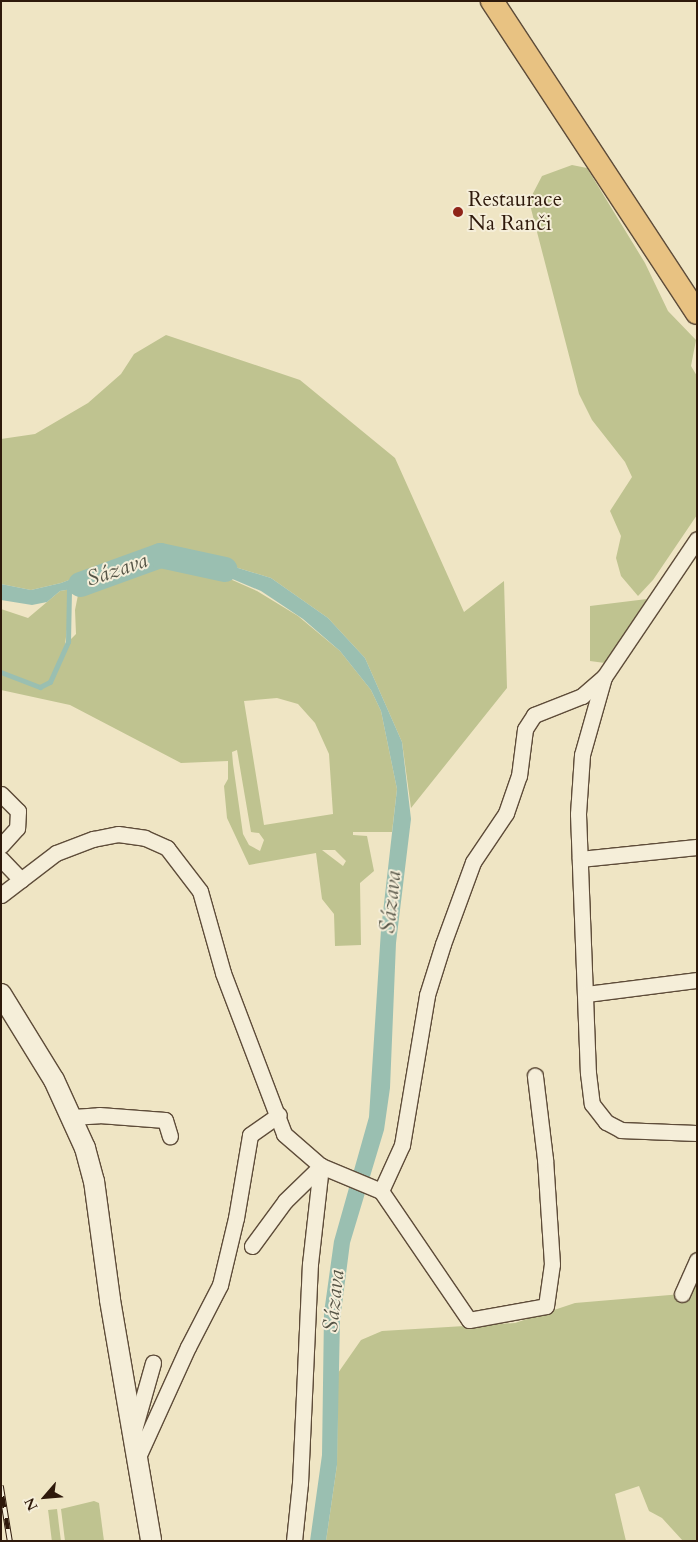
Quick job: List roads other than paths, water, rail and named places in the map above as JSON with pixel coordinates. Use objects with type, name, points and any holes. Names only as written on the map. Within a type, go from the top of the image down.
[{"type":"main road","points":[[492,1],[697,313]]},
{"type":"street","points":[[377,1190],[402,1145],[427,995],[440,953],[473,862],[506,813],[518,776],[526,729],[534,714],[582,696],[604,677],[697,539]]},
{"type":"street","points":[[604,677],[582,755],[578,814],[588,1073],[592,1104],[606,1122],[621,1130],[697,1133]]},
{"type":"street","points":[[1,794],[18,811],[17,828],[1,846]]},
{"type":"street","points":[[1,895],[56,853],[118,834],[145,838],[167,848],[200,891],[223,973],[279,1116],[284,1134],[321,1166],[377,1190],[470,1320],[546,1306],[552,1264],[545,1159],[535,1076]]},
{"type":"street","points":[[580,859],[697,847]]},
{"type":"street","points":[[1,859],[21,880]]},
{"type":"street","points":[[586,994],[697,980]]},
{"type":"street","points":[[1,994],[54,1080],[73,1117],[94,1180],[110,1300],[134,1432],[151,1541]]},
{"type":"street","points":[[73,1117],[99,1115],[165,1120],[170,1136]]},
{"type":"street","points":[[138,1457],[188,1347],[220,1285],[236,1218],[250,1135],[279,1116]]},
{"type":"street","points":[[252,1246],[285,1201],[321,1166]]},
{"type":"street","points":[[294,1541],[300,1483],[310,1264],[321,1166]]},
{"type":"street","points":[[682,1294],[697,1260]]},
{"type":"street","points":[[134,1432],[153,1362]]},
{"type":"water","points":[[155,547],[170,547],[271,578],[328,618],[365,658],[402,742],[411,819],[396,943],[390,1088],[384,1130],[350,1243],[340,1320],[337,1465],[326,1541],[310,1541],[322,1455],[324,1313],[334,1241],[369,1117],[381,930],[397,789],[381,711],[371,690],[340,651],[303,619],[261,591],[178,556],[154,556],[119,568],[88,588],[72,594],[72,589],[60,591],[47,602],[32,605],[1,600],[1,584],[31,590],[61,583]]},
{"type":"waterway","name":"Sázava","points":[[80,584],[160,555],[224,569]]},
{"type":"waterway","points":[[1,672],[40,687],[50,682],[68,642],[69,588]]},
{"type":"railway","points":[[1,1486],[10,1541]]},
{"type":"place","name":"Restaurace Na Ranči","points":[[458,212]]}]
